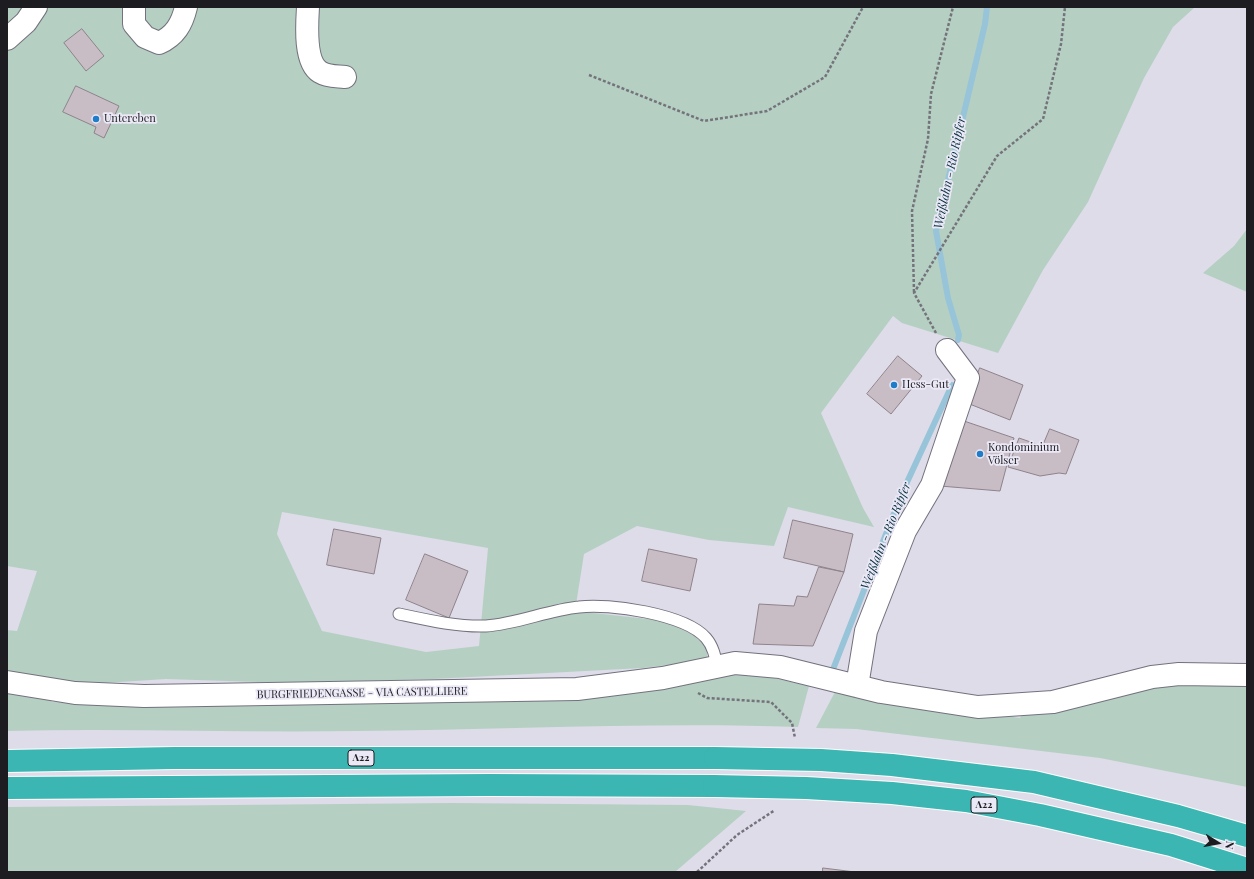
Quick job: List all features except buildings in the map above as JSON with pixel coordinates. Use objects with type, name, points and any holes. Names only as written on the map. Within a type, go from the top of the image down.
[{"type":"highway","name":"A22","points":[[7,761],[175,758],[715,758],[821,760],[892,765],[1034,782],[1178,816],[1247,836]]},
{"type":"highway","name":"A22","points":[[7,788],[466,785],[714,786],[860,791],[966,801],[1040,815],[1172,845],[1247,869]]},
{"type":"street","points":[[7,39],[26,22],[36,7]]},
{"type":"street","points":[[134,7],[134,24],[145,37],[159,43],[170,38],[183,21],[186,7]]},
{"type":"street","points":[[308,7],[307,30],[310,57],[313,66],[329,76],[345,77]]},
{"type":"street","points":[[838,682],[866,631],[905,531],[932,485],[968,378],[947,350]]},
{"type":"street","name":"BURGFRIEDENGASSE - VIA CASTELLIERE","points":[[7,682],[75,693],[144,696],[577,689],[663,678],[716,666],[735,664],[780,667],[881,692],[978,707],[1053,702],[1152,677],[1179,674],[1247,675]]},
{"type":"lane","points":[[398,614],[453,624],[487,626],[578,607],[594,606],[621,609],[668,617],[686,623],[706,638],[715,652],[716,666]]},
{"type":"path","points":[[589,75],[704,121],[767,111],[825,77],[863,7]]},
{"type":"path","points":[[947,350],[914,293],[912,211],[928,139],[931,94],[953,7]]},
{"type":"path","points":[[914,293],[997,156],[1043,119],[1061,44],[1065,7]]},
{"type":"path","points":[[708,698],[772,702],[792,723],[795,739]]},
{"type":"path","points":[[698,872],[737,835],[778,808]]},
{"type":"green space","points":[[7,7],[1201,7],[1194,8],[1173,27],[1144,78],[1088,202],[1043,270],[998,353],[902,323],[893,316],[821,413],[863,508],[874,527],[788,507],[774,546],[709,540],[637,526],[584,554],[575,611],[666,621],[695,636],[707,648],[707,657],[701,661],[643,668],[433,679],[288,683],[166,679],[74,685],[51,702],[108,704],[724,675],[760,675],[809,686],[798,727],[688,725],[313,731],[7,731],[7,630],[17,631],[37,571],[7,566]],"holes":[[[282,512],[488,548],[479,646],[426,652],[322,631],[277,534]]]},
{"type":"green space","points":[[1247,229],[1247,292],[1203,273],[1234,246]]},
{"type":"green space","points":[[1247,679],[1247,787],[1100,758],[856,729],[816,728],[836,690],[1020,718],[1024,710],[1157,682]]},
{"type":"green space","points":[[451,803],[688,805],[746,811],[675,872],[7,872],[7,807]]},
{"type":"waterway","name":"Weißlahn - Rio Ripfer","points":[[958,340],[959,335],[948,298],[936,231],[985,24],[987,7]]},
{"type":"waterway","name":"Weißlahn - Rio Ripfer","points":[[830,677],[902,493],[952,385]]},
{"type":"place","name":"Untereben","points":[[96,119]]},
{"type":"place","name":"Hess-Gut","points":[[894,385]]},
{"type":"place","name":"Kondominium Völser","points":[[980,454]]}]
